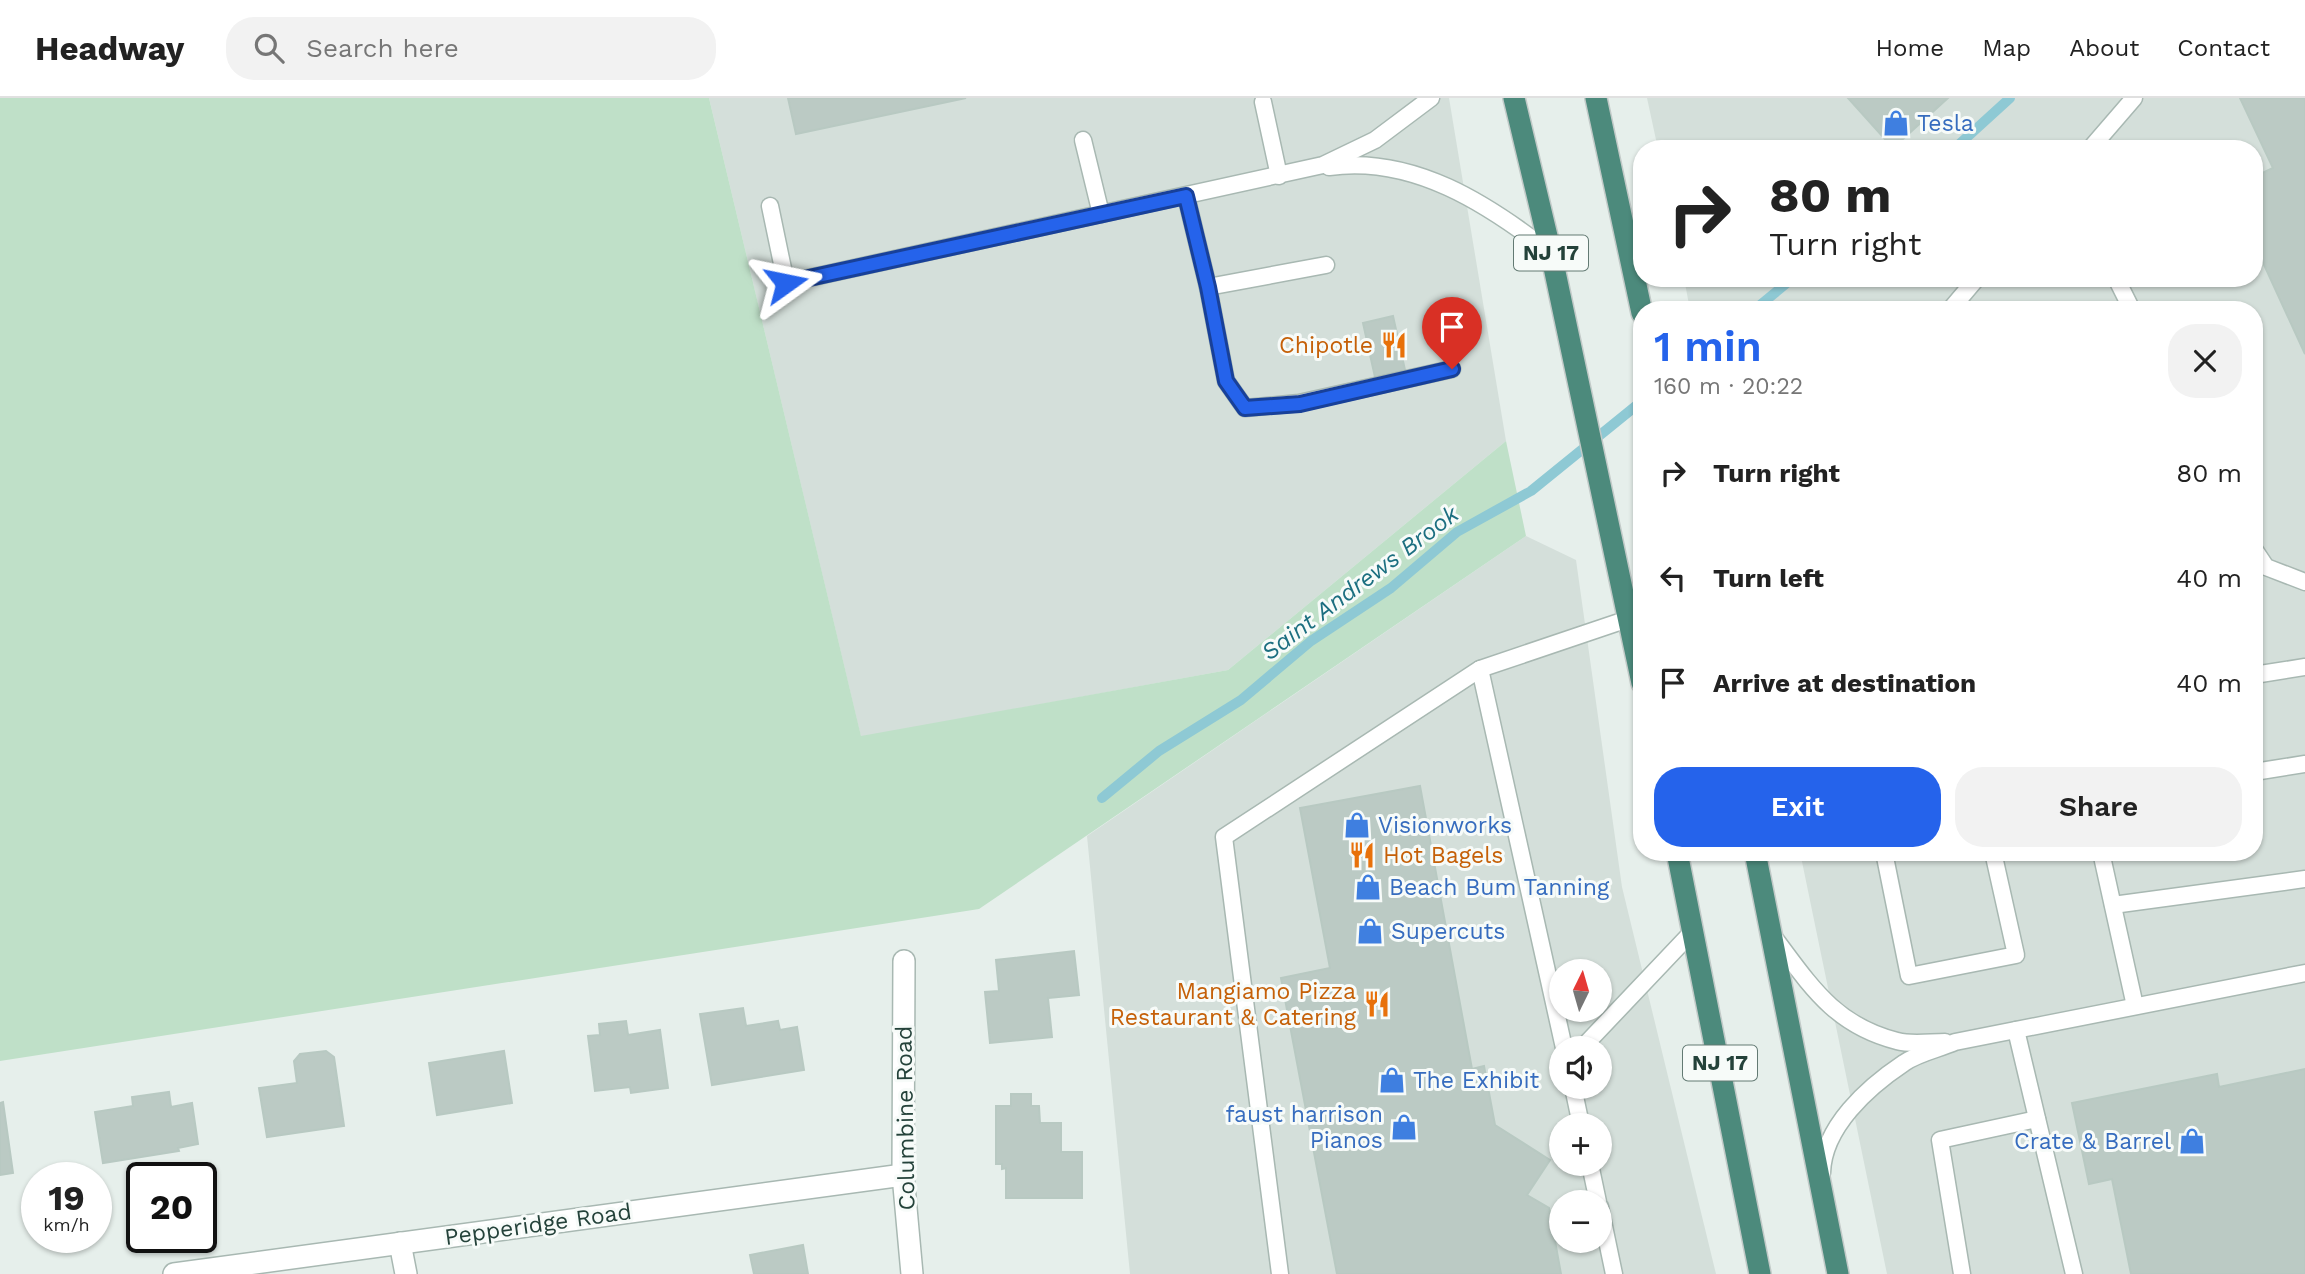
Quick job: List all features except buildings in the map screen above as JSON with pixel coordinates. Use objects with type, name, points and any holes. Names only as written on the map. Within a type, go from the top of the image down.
[{"type":"highway","name":"NJ 17","points":[[1514,98],[1551,253],[1633,642]]},
{"type":"highway","points":[[1596,98],[1633,271]]},
{"type":"highway","name":"NJ 17","points":[[1679,861],[1760,1274]]},
{"type":"highway","points":[[1757,861],[1838,1274]]},
{"type":"street","name":"Columbine Road","points":[[904,961],[903,1175],[912,1274]]},
{"type":"street","name":"Pepperidge Road","points":[[174,1274],[903,1175]]},
{"type":"street","points":[[400,1243],[406,1274]]},
{"type":"lane","points":[[769,206],[786,283],[1323,165],[1375,140],[1431,98]]},
{"type":"lane","points":[[2098,140],[2134,98]]},
{"type":"lane","points":[[1263,102],[1279,176]]},
{"type":"lane","points":[[1083,140],[1101,214]]},
{"type":"lane","points":[[1305,170],[1359,166],[1424,178],[1463,194],[1505,218],[1551,253]]},
{"type":"lane","points":[[1186,196],[1208,287],[1226,381],[1245,408],[1300,404],[1452,369]]},
{"type":"lane","points":[[1208,287],[1326,265]]},
{"type":"lane","points":[[1958,301],[1970,287]]},
{"type":"lane","points":[[2263,562],[2282,575],[2305,582]]},
{"type":"lane","points":[[1280,1274],[1224,837],[1480,670],[1628,619]]},
{"type":"lane","points":[[2263,674],[2305,667]]},
{"type":"lane","points":[[1480,670],[1561,1036]]},
{"type":"lane","points":[[2263,771],[2305,764]]},
{"type":"lane","points":[[1886,861],[1909,976],[2016,955],[1995,861]]},
{"type":"lane","points":[[2103,861],[2135,1006]]},
{"type":"lane","points":[[2112,905],[2305,879]]},
{"type":"lane","points":[[1593,1036],[1693,931]]},
{"type":"lane","points":[[1772,935],[1819,998],[1850,1024],[1899,1042],[1955,1042]]},
{"type":"lane","points":[[1822,1190],[1822,1161],[1834,1130],[1862,1097],[1906,1062],[1955,1042],[2305,973]]},
{"type":"lane","points":[[2016,1030],[2074,1274]]},
{"type":"lane","points":[[1962,1274],[1940,1140],[2037,1119]]},
{"type":"lane","points":[[1609,1253],[1614,1274]]},
{"type":"shaded area","points":[[709,98],[1449,98],[1506,441],[1228,670],[861,737]]},
{"type":"shaded area","points":[[1647,98],[2305,98],[2305,1274],[1887,1274],[1802,861],[2263,861],[2263,301],[1688,301],[1686,287],[2263,287],[2263,140],[1656,140]]},
{"type":"shaded area","points":[[1526,536],[1576,560],[1622,887],[1716,1274],[1130,1274],[1087,836]]},
{"type":"green space","points":[[0,98],[709,98],[861,736],[1228,670],[1506,441],[1526,536],[979,909],[0,1061]]},
{"type":"waterway","name":"Saint Andrews Brook","points":[[1964,140],[2010,98]]},
{"type":"waterway","name":"Saint Andrews Brook","points":[[1765,301],[1782,287]]},
{"type":"waterway","name":"Saint Andrews Brook","points":[[1102,798],[1159,751],[1241,700],[1311,641],[1391,588],[1457,532],[1531,491],[1633,408]]},
{"type":"place","name":"Tesla","points":[[1896,123]]},
{"type":"place","name":"Chipotle","points":[[1394,345]]},
{"type":"place","name":"Visionworks","points":[[1357,825]]},
{"type":"place","name":"Hot Bagels","points":[[1362,855]]},
{"type":"place","name":"Beach Bum Tanning","points":[[1368,887]]},
{"type":"place","name":"Supercuts","points":[[1370,931]]},
{"type":"place","name":"Mangiamo Pizza Restaurant & Catering","points":[[1377,1004]]},
{"type":"place","name":"The Exhibit","points":[[1392,1080]]},
{"type":"place","name":"faust harrison Pianos","points":[[1404,1127]]},
{"type":"place","name":"Crate & Barrel","points":[[2192,1141]]},
{"type":"route","points":[[786,283],[1186,196],[1208,287],[1226,381],[1245,408],[1300,404],[1452,369]]}]
